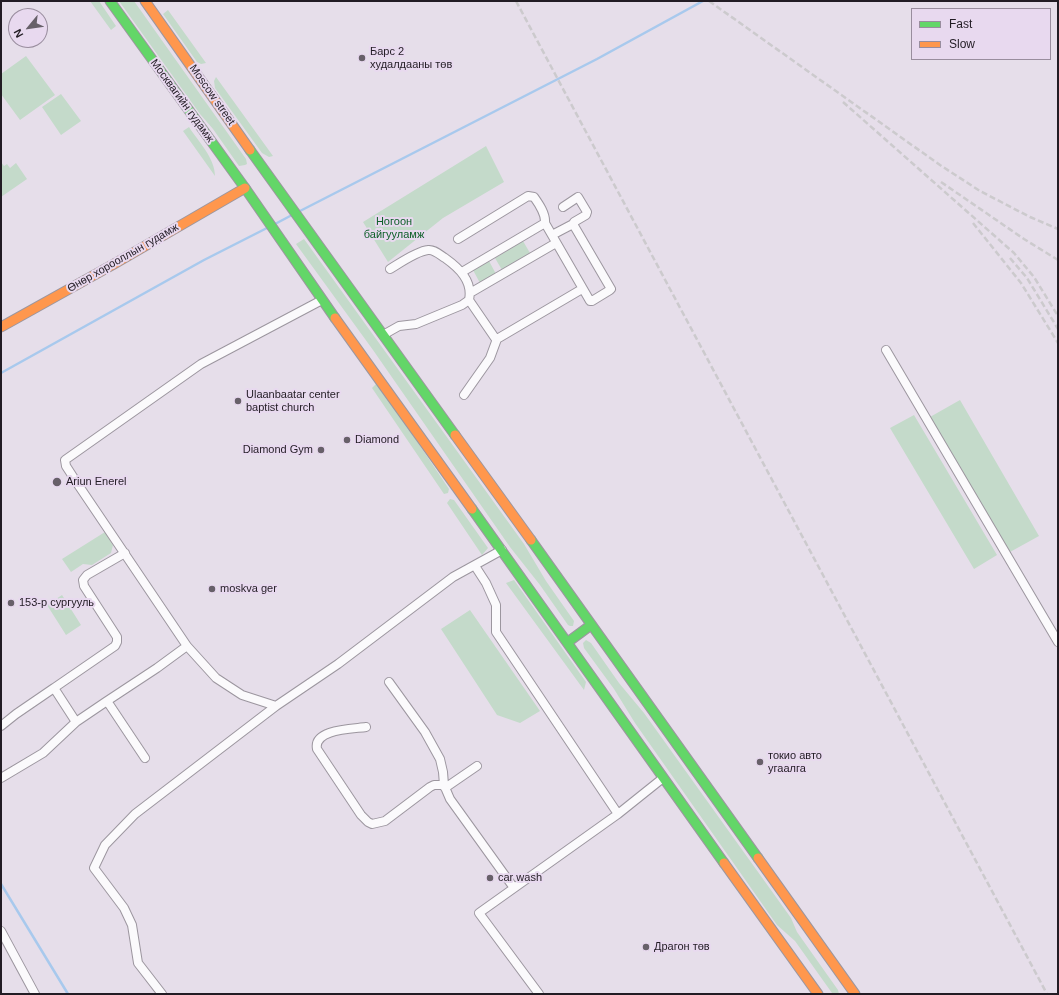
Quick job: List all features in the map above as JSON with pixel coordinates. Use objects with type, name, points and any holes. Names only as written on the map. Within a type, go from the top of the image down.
[{"type":"main road","name":"Москвагийн гудамж","points":[[110,1],[245,188],[322,300],[568,642],[663,778],[818,994]]},
{"type":"main road","name":"Moscow street","points":[[145,1],[278,190],[855,994]]},
{"type":"main road","name":"Өнөр хорооллын гудамж","points":[[1,327],[245,188]]},
{"type":"main road","points":[[568,642],[591,625]]},
{"type":"main road","points":[[843,978],[845,984],[844,991]]},
{"type":"street","points":[[458,238],[531,195],[537,201],[545,216],[545,223],[582,289],[591,301],[610,289],[573,224]]},
{"type":"street","points":[[552,235],[573,224],[587,214],[578,198],[563,207]]},
{"type":"street","points":[[462,272],[545,223]]},
{"type":"street","points":[[383,335],[399,326],[416,324],[462,305],[470,297],[556,243]]},
{"type":"street","points":[[390,269],[419,253],[430,250],[436,252],[462,272],[469,285],[470,297],[497,339]]},
{"type":"street","points":[[464,395],[490,358],[497,339],[582,289]]},
{"type":"street","points":[[276,706],[242,695],[216,678],[187,646],[74,480],[66,466],[66,460],[201,364],[322,300]]},
{"type":"street","points":[[886,350],[1058,642]]},
{"type":"street","points":[[162,994],[138,963],[132,925],[124,908],[94,868],[105,845],[135,814],[276,706],[338,664],[453,577],[502,550]]},
{"type":"street","points":[[1,726],[16,714],[115,646],[117,642],[116,637],[84,586],[83,580],[87,575],[125,553]]},
{"type":"street","points":[[475,566],[486,583],[496,605],[496,632],[618,814]]},
{"type":"street","points":[[1,778],[43,752],[76,722],[187,646]]},
{"type":"street","points":[[389,682],[425,732],[440,759],[444,787],[450,798],[514,888]]},
{"type":"street","points":[[54,688],[76,722]]},
{"type":"street","points":[[106,701],[145,758]]},
{"type":"street","points":[[366,727],[332,732],[318,739],[316,744],[317,749],[358,810],[368,822],[372,824],[385,821],[430,787],[444,787],[477,766]]},
{"type":"street","points":[[539,994],[479,913],[618,814],[663,778]]},
{"type":"street","points":[[1,931],[35,994]]},
{"type":"green space","points":[[90,1],[99,1],[116,26],[111,30]]},
{"type":"green space","points":[[119,1],[134,1],[246,159],[247,164],[239,166]]},
{"type":"green space","points":[[168,10],[206,63],[201,64],[197,62],[163,14]]},
{"type":"green space","points":[[26,56],[55,95],[20,120],[1,94],[1,74]]},
{"type":"green space","points":[[216,77],[273,156],[269,157],[262,153],[215,88],[214,81]]},
{"type":"green space","points":[[61,94],[81,121],[61,135],[42,107]]},
{"type":"green space","points":[[189,127],[209,156],[215,176],[183,131]]},
{"type":"green space","name":"Ногоон байгууламж","points":[[486,146],[504,182],[443,218],[388,262],[363,222]]},
{"type":"green space","points":[[1,162],[4,166],[7,164],[10,168],[16,163],[27,179],[1,197]]},
{"type":"green space","points":[[304,239],[524,544],[546,581],[574,621],[573,626],[568,625],[540,585],[510,547],[373,350],[296,244]]},
{"type":"green space","points":[[523,241],[530,253],[502,270],[495,258]]},
{"type":"green space","points":[[489,261],[496,274],[480,283],[473,270]]},
{"type":"green space","points":[[376,384],[379,385],[449,489],[448,493],[444,494],[372,388]]},
{"type":"green space","points":[[960,400],[1039,536],[1010,552],[930,417]]},
{"type":"green space","points":[[914,415],[997,555],[974,569],[890,428]]},
{"type":"green space","points":[[450,499],[454,500],[488,548],[482,555],[447,503]]},
{"type":"green space","points":[[105,532],[113,545],[111,553],[92,565],[83,564],[71,572],[62,559]]},
{"type":"green space","points":[[514,580],[586,682],[584,690],[506,583]]},
{"type":"green space","points":[[62,595],[81,625],[66,635],[47,605]]},
{"type":"green space","points":[[470,610],[540,711],[520,723],[497,715],[441,629]]},
{"type":"green space","points":[[586,640],[591,643],[619,683],[644,713],[791,918],[797,932],[838,990],[839,994],[832,993],[795,941],[777,925],[584,648],[583,643]]},
{"type":"waterway","points":[[300,211],[597,59],[703,1]]},
{"type":"waterway","points":[[275,224],[292,215]]},
{"type":"waterway","points":[[1,373],[204,260],[267,228]]},
{"type":"waterway","points":[[1,884],[68,994]]},
{"type":"railway","points":[[516,1],[1047,994]]},
{"type":"railway","points":[[709,1],[940,165],[980,191],[1030,217],[1058,229]]},
{"type":"railway","points":[[843,102],[1014,253],[1034,277],[1058,316]]},
{"type":"railway","points":[[941,182],[1024,239],[1058,260]]},
{"type":"railway","points":[[973,223],[1021,283],[1058,343]]},
{"type":"railway","points":[[1010,258],[1027,278],[1058,329]]},
{"type":"traffic: fast","points":[[110,1],[245,188],[335,318]]},
{"type":"traffic: fast","points":[[250,150],[455,435]]},
{"type":"traffic: fast","points":[[472,509],[724,863]]},
{"type":"traffic: fast","points":[[531,540],[758,858]]},
{"type":"traffic: fast","points":[[568,642],[591,625]]},
{"type":"traffic: slow","points":[[145,1],[250,150]]},
{"type":"traffic: slow","points":[[1,327],[245,188]]},
{"type":"traffic: slow","points":[[335,318],[472,509]]},
{"type":"traffic: slow","points":[[455,435],[531,540]]},
{"type":"traffic: slow","points":[[758,858],[855,994]]},
{"type":"traffic: slow","points":[[724,863],[818,994]]},
{"type":"place","name":"Барс 2 худалдааны төв","points":[[362,58]]},
{"type":"place","name":"Ulaanbaatar center baptist church","points":[[238,401]]},
{"type":"place","name":"Diamond","points":[[347,440]]},
{"type":"place","name":"Diamond Gym","points":[[321,450]]},
{"type":"place","name":"Ariun Enerel","points":[[57,482]]},
{"type":"place","name":"moskva ger","points":[[212,589]]},
{"type":"place","name":"153-р сургууль","points":[[11,603]]},
{"type":"place","name":"токио авто угаалга","points":[[760,762]]},
{"type":"place","name":"car wash","points":[[490,878]]},
{"type":"place","name":"Драгон төв","points":[[646,947]]}]
